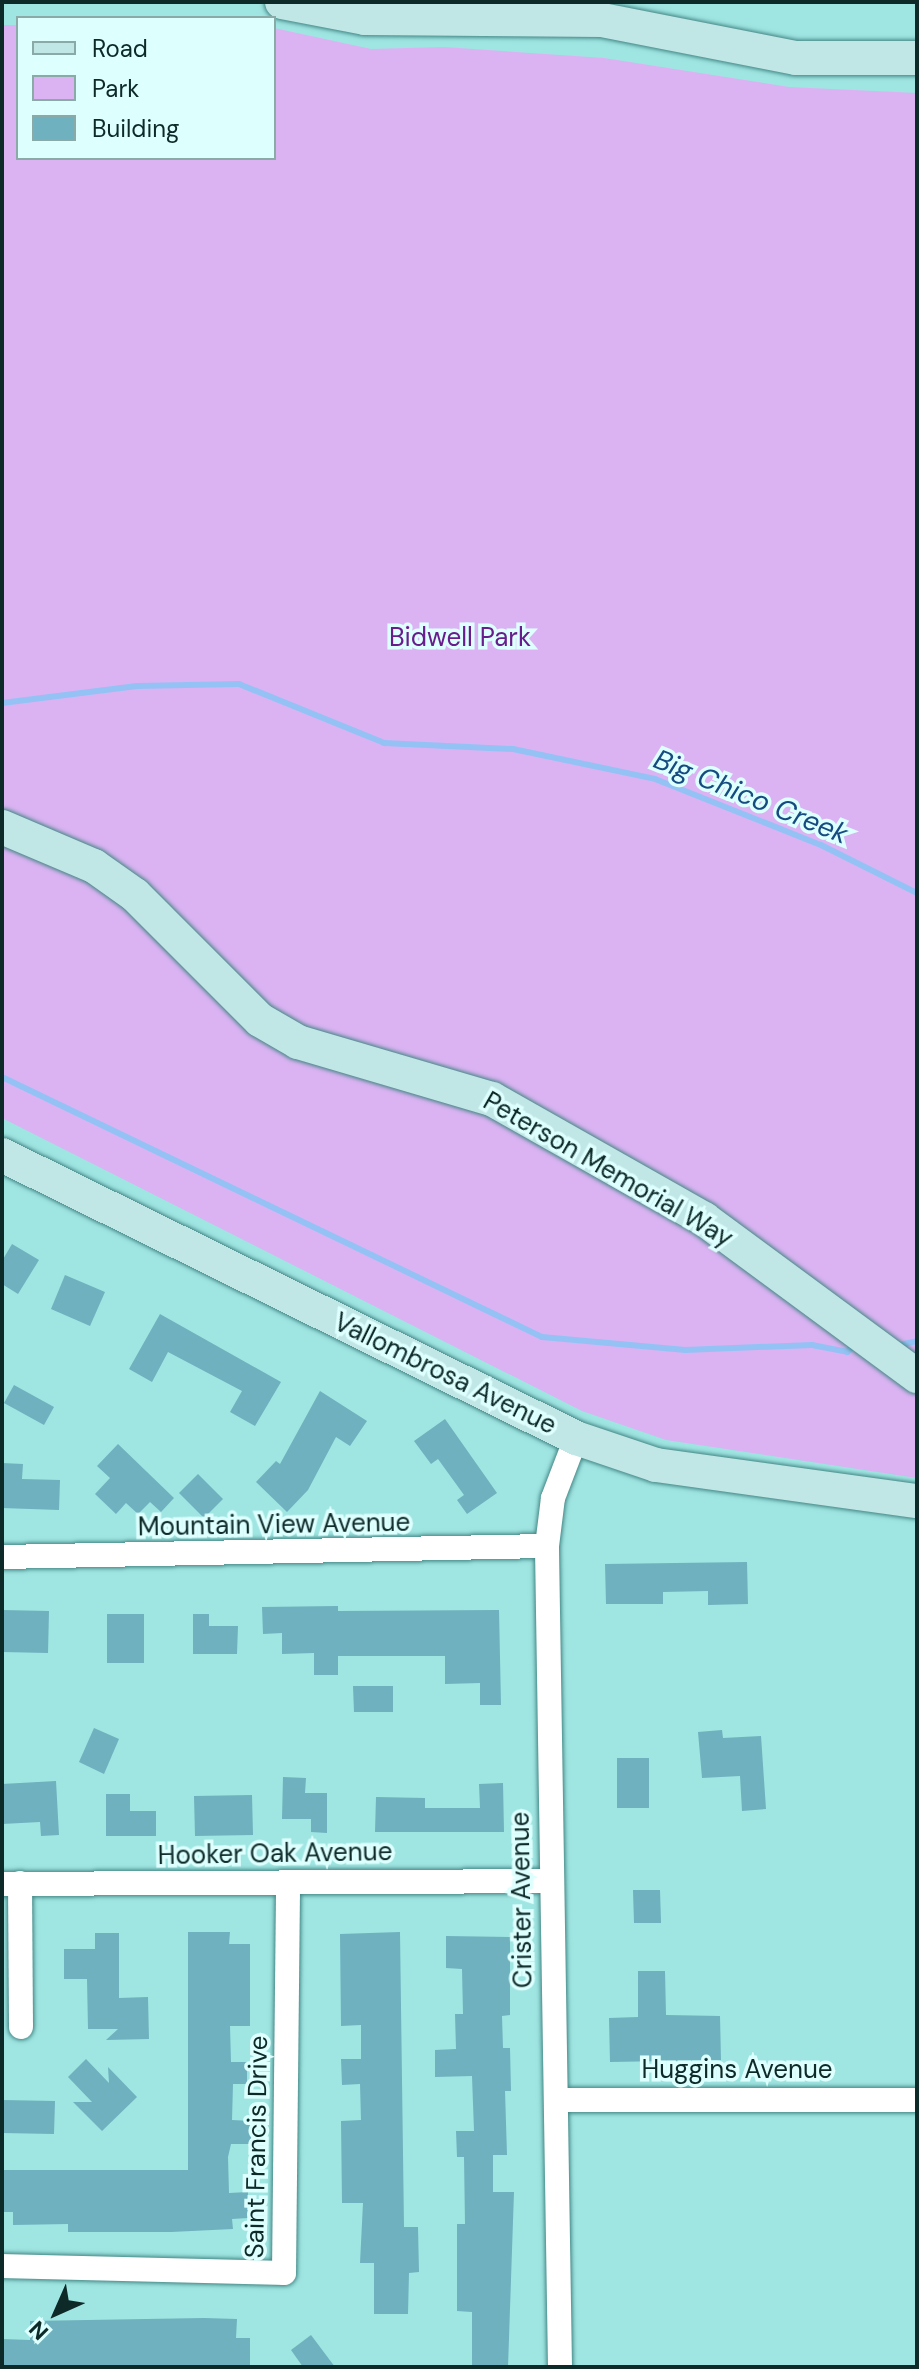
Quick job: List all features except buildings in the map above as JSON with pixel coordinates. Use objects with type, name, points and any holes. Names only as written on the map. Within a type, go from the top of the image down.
[{"type":"street","points":[[282,2],[365,18],[448,9],[602,20],[796,58],[917,58]]},
{"type":"street","name":"Peterson Memorial Way","points":[[2,827],[94,866],[135,895],[260,1020],[298,1042],[492,1099],[704,1219],[917,1376]]},
{"type":"street","name":"Vallombrosa Avenue","points":[[2,1155],[576,1438],[656,1465],[917,1501]]},
{"type":"street","name":"Crister Avenue","points":[[560,2367],[549,1881],[547,1546],[553,1498],[576,1438]]},
{"type":"street","name":"Mountain View Avenue","points":[[2,1557],[547,1546]]},
{"type":"street","name":"Hooker Oak Avenue","points":[[11,1884],[549,1881]]},
{"type":"street","points":[[11,1884],[21,2027]]},
{"type":"street","name":"Saint Francis Drive","points":[[2,2266],[284,2273],[288,1884]]},
{"type":"street","name":"Huggins Avenue","points":[[556,2100],[917,2100]]},
{"type":"green space","name":"Bidwell Park","points":[[2,25],[16,25],[16,160],[276,160],[276,28],[371,49],[444,47],[604,58],[789,87],[917,93],[917,1478],[666,1440],[582,1411],[2,1118]]},
{"type":"waterway","name":"Big Chico Creek","points":[[2,703],[137,686],[239,684],[384,743],[513,749],[655,779],[821,845],[917,893]]},
{"type":"waterway","points":[[2,1077],[542,1337],[685,1350],[812,1345],[847,1352],[856,1344]]},
{"type":"waterway","points":[[895,1346],[917,1341]]}]
